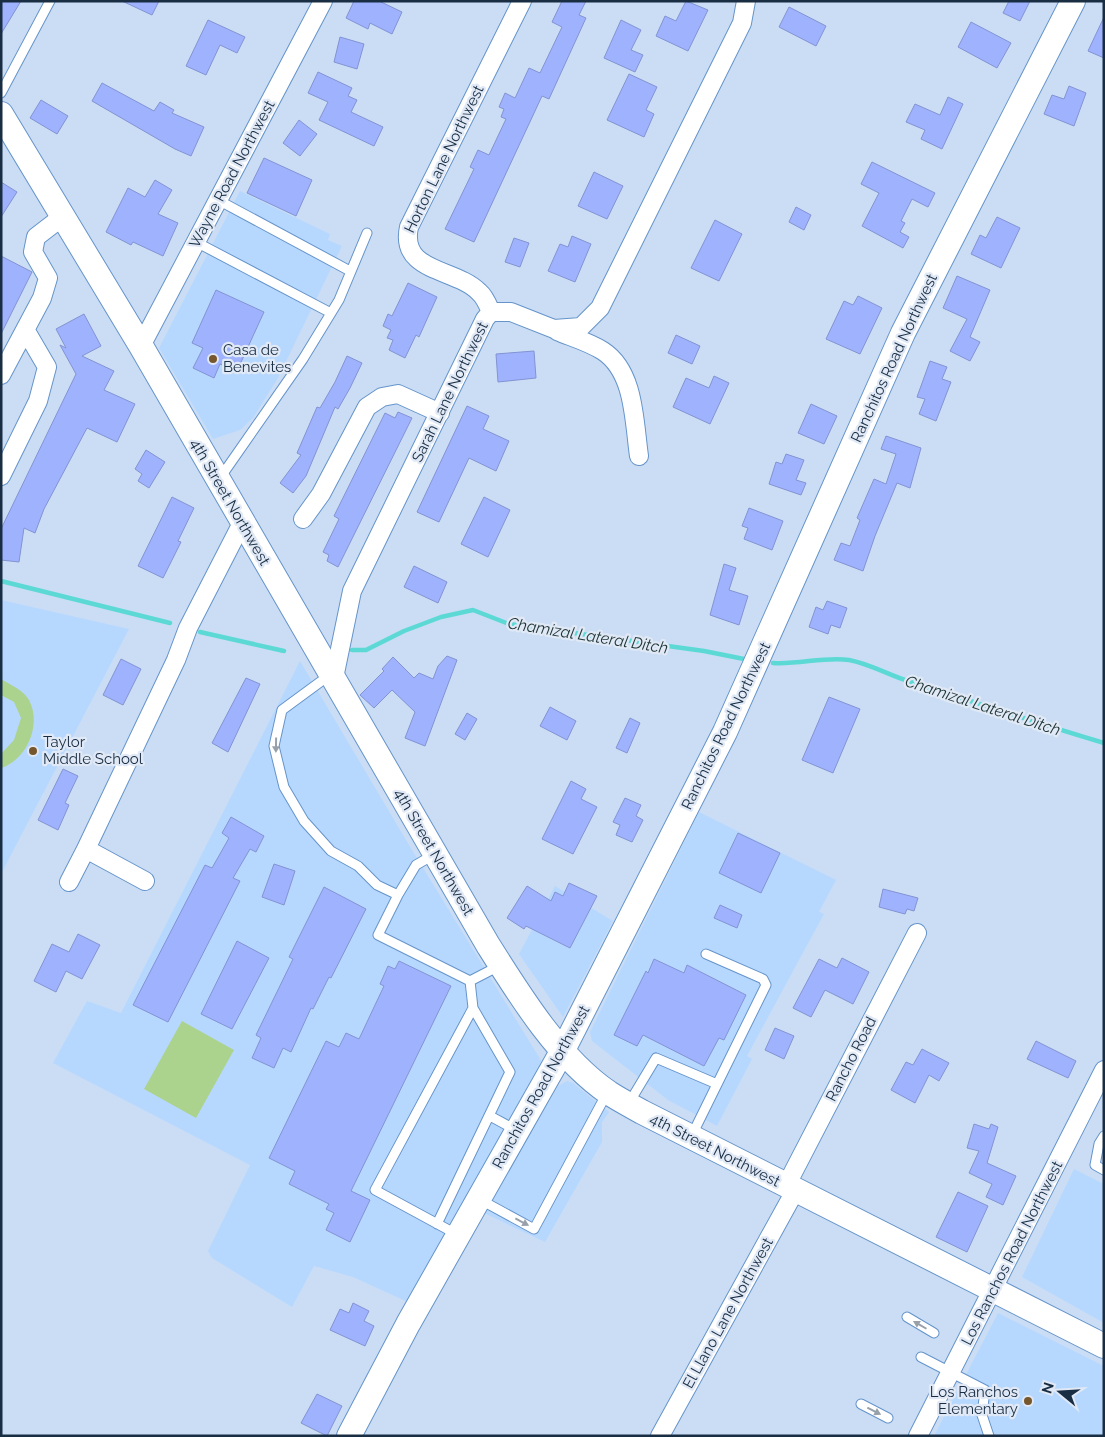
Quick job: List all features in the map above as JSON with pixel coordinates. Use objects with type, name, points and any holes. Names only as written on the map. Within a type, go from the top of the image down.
[{"type":"main road","name":"Ranchitos Road Northwest","points":[[348,1436],[563,1050],[736,708],[903,333],[1073,1]]},
{"type":"main road","name":"4th Street Northwest","points":[[1,114],[141,346],[500,965],[518,992],[563,1050],[608,1092],[628,1104],[1104,1346]]},
{"type":"street","name":"Wayne Road Northwest","points":[[141,346],[323,1]]},
{"type":"street","name":"Horton Lane Northwest","points":[[491,312],[478,290],[423,263],[413,255],[406,241],[408,227],[522,1]]},
{"type":"street","name":"Sarah Lane Northwest","points":[[333,676],[352,591],[485,319],[491,312],[512,312],[554,329],[581,327],[600,308],[742,23],[746,1]]},
{"type":"street","points":[[1,375],[42,298],[48,278],[33,252],[36,237],[62,217]]},
{"type":"street","points":[[554,329],[603,351],[619,367],[630,393],[639,456]]},
{"type":"street","points":[[1,476],[38,401],[47,367],[26,330]]},
{"type":"street","points":[[303,520],[321,494],[368,407],[382,398],[398,394],[440,413]]},
{"type":"street","points":[[69,882],[176,660],[188,628],[242,523]]},
{"type":"street","points":[[86,849],[145,881]]},
{"type":"street","name":"Rancho Road","points":[[790,1188],[917,933]]},
{"type":"street","name":"Los Ranchos Road Northwest","points":[[918,1436],[994,1291],[1104,1070]]},
{"type":"street","name":"El Llano Lane Northwest","points":[[660,1436],[790,1188]]},
{"type":"lane","points":[[1,93],[50,1]]},
{"type":"lane","points":[[218,200],[350,271]]},
{"type":"lane","points":[[218,481],[303,359],[339,300],[367,233]]},
{"type":"lane","points":[[196,242],[331,313]]},
{"type":"lane","points":[[333,676],[291,701],[282,710],[274,746],[284,787],[304,821],[331,851],[358,866],[377,885],[398,895]]},
{"type":"lane","points":[[435,854],[416,865],[398,895],[378,935],[470,981]]},
{"type":"lane","points":[[691,1137],[766,981],[706,954]]},
{"type":"lane","points":[[470,981],[500,965]]},
{"type":"lane","points":[[436,1224],[510,1072],[473,1008],[470,981]]},
{"type":"lane","points":[[458,1236],[375,1190],[473,1008]]},
{"type":"lane","points":[[628,1104],[656,1058],[717,1084]]},
{"type":"lane","points":[[479,1199],[534,1229],[608,1092]]},
{"type":"lane","points":[[490,1116],[518,1131]]},
{"type":"lane","points":[[1104,1136],[1099,1144],[1095,1165],[1104,1170]]},
{"type":"lane","points":[[907,1317],[934,1332]]},
{"type":"lane","points":[[921,1357],[985,1390],[982,1415],[990,1436]]},
{"type":"lane","points":[[861,1404],[888,1418]]},
{"type":"shaded area","points":[[240,191],[330,234],[328,240],[342,246],[278,378],[253,418],[240,430],[213,439],[159,348]]},
{"type":"shaded area","name":"Taylor Middle School","points":[[1,600],[129,629],[1,874]]},
{"type":"shaded area","points":[[300,661],[412,850],[542,1062],[542,1071],[410,1303],[353,1277],[314,1266],[292,1307],[212,1258],[208,1251],[250,1165],[53,1063],[87,1001],[121,1013]]},
{"type":"shaded area","points":[[699,812],[836,880],[819,912],[824,914],[747,1056],[752,1059],[717,1126],[668,1100],[592,1041],[590,1032]]},
{"type":"shaded area","points":[[555,886],[613,921],[563,1017],[519,954]]},
{"type":"shaded area","points":[[567,1081],[573,1083],[609,1112],[602,1122],[602,1142],[545,1242],[484,1213],[558,1086]]},
{"type":"shaded area","points":[[1074,1169],[1104,1184],[1104,1323],[1022,1277]]},
{"type":"shaded area","name":"Los Ranchos Elementary","points":[[998,1313],[1104,1366],[1104,1436],[934,1436]]},
{"type":"green space","points":[[1,679],[26,696],[33,709],[34,720],[30,740],[25,749],[10,764],[1,768],[1,754],[14,740],[21,718],[14,702],[1,695]]},
{"type":"green space","points":[[182,1021],[234,1050],[196,1118],[144,1089]]},
{"type":"building","points":[[1,1],[21,1],[1,34]]},
{"type":"building","points":[[122,1],[159,1],[152,15]]},
{"type":"building","points":[[354,1],[379,1],[402,12],[392,34],[370,23],[368,29],[346,18]]},
{"type":"building","points":[[562,1],[586,1],[579,15],[586,18],[549,99],[542,96],[474,242],[445,229],[474,169],[470,167],[478,150],[489,155],[506,119],[501,117],[504,109],[499,107],[505,93],[515,98],[529,68],[540,73],[562,27],[552,22]]},
{"type":"building","points":[[686,1],[708,10],[688,51],[656,36],[665,16],[676,21]]},
{"type":"building","points":[[1009,1],[1030,1],[1020,21],[1003,13]]},
{"type":"building","points":[[789,7],[826,26],[816,46],[779,27]]},
{"type":"building","points":[[1104,17],[1104,58],[1088,51]]},
{"type":"building","points":[[208,20],[245,37],[237,53],[220,45],[206,75],[186,66]]},
{"type":"building","points":[[621,20],[641,30],[631,50],[643,55],[635,72],[604,58]]},
{"type":"building","points":[[971,22],[1011,43],[997,68],[958,47]]},
{"type":"building","points":[[340,37],[364,44],[357,69],[334,62]]},
{"type":"building","points":[[318,72],[352,88],[348,96],[357,100],[351,112],[383,127],[374,146],[319,120],[328,102],[308,93]]},
{"type":"building","points":[[629,74],[657,87],[646,110],[654,114],[644,137],[607,120]]},
{"type":"building","points":[[102,83],[154,111],[160,102],[174,110],[172,113],[204,127],[191,156],[175,149],[92,101]]},
{"type":"building","points":[[1069,86],[1086,93],[1074,126],[1044,114],[1052,95],[1064,99]]},
{"type":"building","points":[[948,97],[963,104],[942,149],[921,139],[925,130],[906,122],[915,104],[940,115]]},
{"type":"building","points":[[41,100],[68,116],[57,134],[30,118]]},
{"type":"building","points":[[299,120],[317,134],[300,156],[283,143]]},
{"type":"building","points":[[264,158],[312,180],[296,216],[247,193]]},
{"type":"building","points":[[872,162],[935,193],[928,207],[912,199],[901,221],[905,223],[900,232],[909,237],[903,248],[862,226],[879,193],[861,184]]},
{"type":"building","points":[[594,172],[623,186],[607,219],[578,206]]},
{"type":"building","points":[[155,180],[172,190],[158,214],[178,223],[163,256],[133,242],[131,245],[106,232],[128,188],[145,197]]},
{"type":"building","points":[[1,182],[17,192],[1,217]]},
{"type":"building","points":[[796,207],[811,215],[804,230],[789,222]]},
{"type":"building","points":[[997,217],[1020,228],[1001,268],[971,254],[980,235],[986,238]]},
{"type":"building","points":[[715,220],[742,234],[719,281],[691,268]]},
{"type":"building","points":[[572,236],[591,244],[575,282],[548,271],[560,244],[568,247]]},
{"type":"building","points":[[514,238],[529,243],[520,267],[505,262]]},
{"type":"building","points":[[1,256],[32,272],[1,334]]},
{"type":"building","points":[[957,276],[990,290],[970,337],[980,342],[970,361],[950,351],[967,319],[943,308]]},
{"type":"building","points":[[408,283],[437,297],[419,337],[416,335],[405,358],[389,350],[393,340],[387,338],[391,330],[383,326],[388,314],[392,316]]},
{"type":"building","points":[[216,290],[264,312],[237,371],[220,364],[214,378],[193,368],[203,348],[192,343]]},
{"type":"building","points":[[858,296],[882,308],[860,354],[826,339],[844,301],[853,305]]},
{"type":"building","points":[[84,314],[101,346],[82,356],[114,371],[104,390],[135,404],[117,442],[87,428],[44,509],[35,533],[24,528],[19,562],[1,560],[1,529],[76,374],[60,345],[66,348],[56,329]]},
{"type":"building","points":[[676,335],[700,346],[692,364],[668,353]]},
{"type":"building","points":[[534,351],[536,378],[498,382],[496,354]]},
{"type":"building","points":[[347,356],[362,363],[338,409],[335,407],[306,476],[293,493],[280,483],[301,455],[297,453],[317,407],[320,408]]},
{"type":"building","points":[[930,361],[947,367],[942,379],[951,382],[936,421],[919,414],[925,399],[917,397]]},
{"type":"building","points":[[714,376],[729,383],[710,424],[673,407],[686,378],[709,388]]},
{"type":"building","points":[[811,404],[837,416],[824,444],[798,433]]},
{"type":"building","points":[[467,406],[489,416],[483,429],[509,441],[496,471],[469,458],[439,522],[417,512]]},
{"type":"building","points":[[398,412],[412,418],[338,567],[327,561],[329,555],[323,552],[339,519],[334,516],[385,413],[395,418]]},
{"type":"building","points":[[886,436],[921,448],[910,488],[897,483],[863,571],[834,560],[841,543],[850,546],[860,520],[857,518],[874,479],[886,484],[896,454],[881,449]]},
{"type":"building","points":[[146,450],[165,462],[149,488],[138,481],[142,474],[135,469]]},
{"type":"building","points":[[786,454],[804,460],[796,480],[806,483],[801,495],[769,484],[776,462],[782,464]]},
{"type":"building","points":[[172,497],[194,508],[178,541],[181,542],[163,578],[138,566]]},
{"type":"building","points":[[484,497],[510,510],[488,557],[461,544]]},
{"type":"building","points":[[749,508],[783,521],[772,550],[744,539],[748,528],[742,526]]},
{"type":"building","points":[[724,564],[736,568],[729,590],[748,596],[739,625],[710,615]]},
{"type":"building","points":[[414,566],[447,582],[438,603],[404,587]]},
{"type":"building","points":[[827,601],[847,608],[840,628],[831,625],[828,634],[809,627],[816,607],[823,610]]},
{"type":"building","points":[[447,656],[457,660],[425,746],[405,738],[415,712],[392,690],[374,708],[360,695],[384,671],[382,669],[393,657],[414,678],[419,673],[433,679],[438,666]]},
{"type":"building","points":[[121,659],[141,669],[123,705],[103,695]]},
{"type":"building","points":[[246,678],[260,684],[228,752],[212,743]]},
{"type":"building","points":[[829,697],[860,709],[833,773],[802,760]]},
{"type":"building","points":[[550,707],[576,721],[567,740],[540,726]]},
{"type":"building","points":[[467,713],[477,719],[465,740],[455,734]]},
{"type":"building","points":[[630,718],[640,723],[627,753],[616,748]]},
{"type":"building","points":[[63,769],[78,776],[65,803],[69,805],[58,830],[38,820]]},
{"type":"building","points":[[571,781],[586,789],[581,799],[597,807],[573,854],[542,839]]},
{"type":"building","points":[[625,798],[641,805],[636,816],[643,820],[632,842],[616,835],[620,825],[613,822]]},
{"type":"building","points":[[231,817],[264,836],[256,852],[250,849],[233,878],[240,881],[168,1022],[133,1005],[205,865],[212,868],[229,838],[222,833]]},
{"type":"building","points":[[738,833],[780,853],[761,893],[719,873]]},
{"type":"building","points":[[274,864],[295,871],[284,905],[262,897]]},
{"type":"building","points":[[569,883],[597,896],[570,948],[526,926],[524,929],[507,918],[527,886],[551,901],[555,892],[563,896]]},
{"type":"building","points":[[324,887],[366,909],[331,978],[329,977],[313,1009],[311,1008],[291,1052],[283,1048],[274,1068],[252,1058],[261,1038],[256,1035],[293,959],[289,957]]},
{"type":"building","points":[[883,889],[918,898],[914,911],[907,909],[905,914],[879,907]]},
{"type":"building","points":[[720,905],[742,915],[737,928],[714,918]]},
{"type":"building","points":[[78,934],[100,945],[82,979],[66,971],[56,992],[34,981],[52,944],[69,952]]},
{"type":"building","points":[[237,941],[269,958],[232,1029],[201,1014]]},
{"type":"building","points":[[842,958],[869,972],[853,1004],[825,990],[811,1017],[793,1008],[819,959],[837,968]]},
{"type":"building","points":[[654,959],[684,973],[687,965],[746,995],[724,1040],[719,1038],[704,1066],[643,1035],[637,1046],[614,1035]]},
{"type":"building","points":[[399,961],[451,986],[351,1191],[370,1200],[350,1242],[326,1230],[334,1213],[326,1209],[329,1204],[289,1184],[295,1171],[269,1158],[326,1041],[339,1047],[346,1033],[359,1039],[384,986],[380,984],[388,966],[395,969]]},
{"type":"building","points":[[775,1028],[794,1036],[784,1059],[765,1050]]},
{"type":"building","points":[[1036,1041],[1076,1061],[1068,1078],[1027,1059]]},
{"type":"building","points":[[922,1049],[949,1063],[939,1081],[929,1075],[915,1103],[891,1090],[906,1062],[913,1065]]},
{"type":"building","points":[[974,1124],[989,1129],[991,1124],[998,1127],[987,1163],[1016,1176],[1003,1205],[986,1197],[992,1184],[969,1173],[979,1151],[967,1148]]},
{"type":"building","points":[[958,1192],[988,1206],[967,1252],[936,1237]]},
{"type":"building","points":[[353,1303],[369,1311],[364,1321],[374,1326],[365,1346],[330,1330],[340,1309],[349,1313]]},
{"type":"building","points":[[317,1394],[342,1406],[327,1436],[301,1423]]},
{"type":"waterway","name":"Chamizal Lateral Ditch","points":[[1,581],[170,623]]},
{"type":"waterway","name":"Chamizal Lateral Ditch","points":[[352,650],[366,650],[404,631],[441,617],[473,610],[509,624],[704,651],[744,659]]},
{"type":"waterway","name":"Chamizal Lateral Ditch","points":[[200,632],[284,651]]},
{"type":"waterway","name":"Chamizal Lateral Ditch","points":[[773,663],[831,659],[849,660],[1031,721],[1104,743]]},
{"type":"place","name":"Casa de Benevites","points":[[213,359]]},
{"type":"place","name":"Taylor Middle School","points":[[33,751]]},
{"type":"place","name":"Los Ranchos Elementary","points":[[1028,1401]]}]
